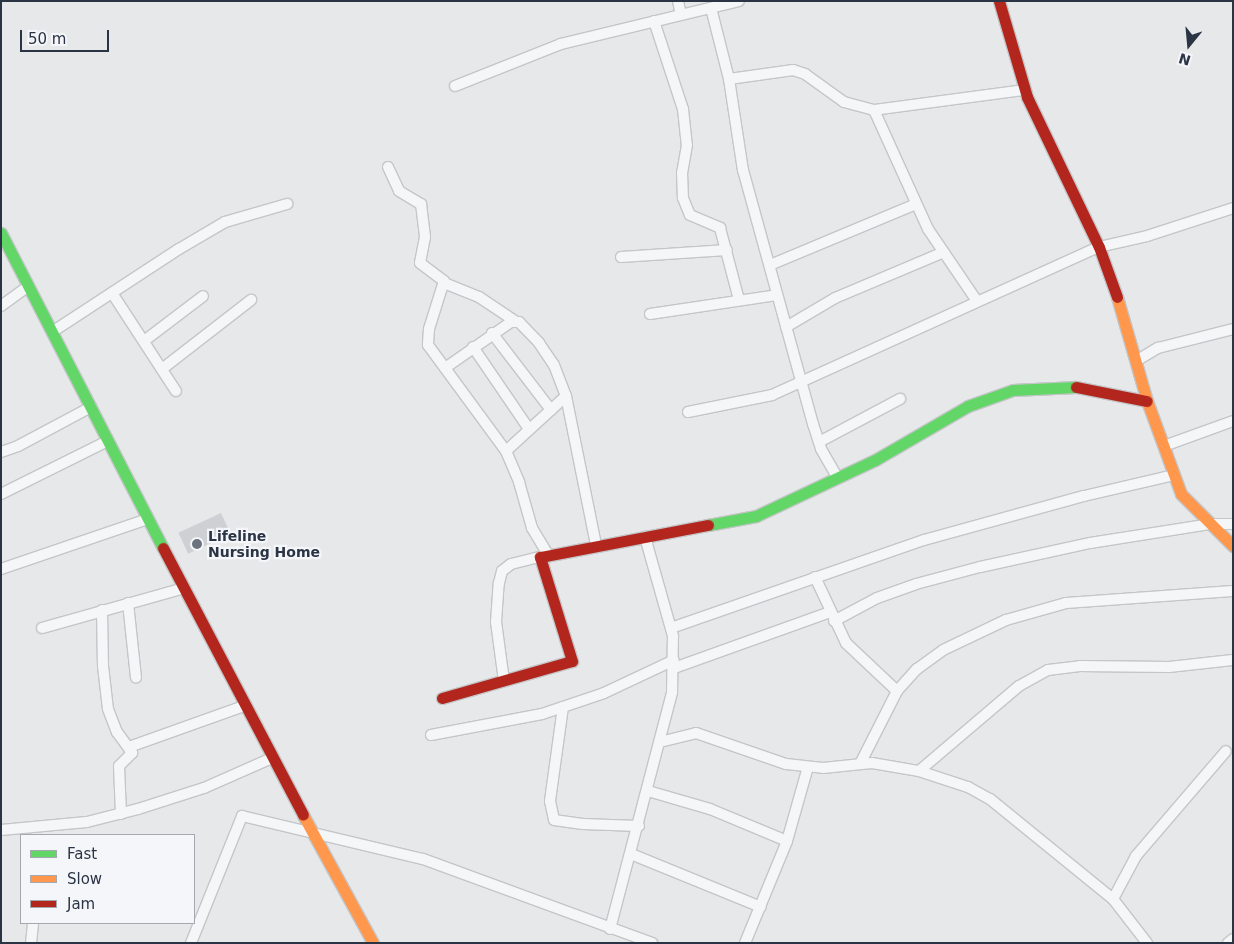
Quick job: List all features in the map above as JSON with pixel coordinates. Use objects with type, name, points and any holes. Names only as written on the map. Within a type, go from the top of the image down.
[{"type":"street","points":[[678,1],[681,15]]},
{"type":"street","points":[[455,86],[561,44],[739,1]]},
{"type":"street","points":[[999,1],[1024,90],[1099,247],[1119,302],[1148,401],[1181,494],[1233,546]]},
{"type":"street","points":[[711,8],[729,79],[743,170],[819,442],[838,478]]},
{"type":"street","points":[[654,21],[683,109],[687,145],[682,186],[686,209],[690,215],[720,228],[740,300]]},
{"type":"street","points":[[729,79],[793,70],[805,74],[844,102],[874,110],[1024,90]]},
{"type":"street","points":[[874,110],[916,204],[976,301]]},
{"type":"street","points":[[388,168],[399,191],[420,201],[425,238],[420,263],[441,276],[444,283],[427,340],[445,368],[506,451],[532,528],[544,556],[572,661],[442,698]]},
{"type":"street","points":[[52,332],[225,222],[287,204]]},
{"type":"street","points":[[770,265],[916,204]]},
{"type":"street","points":[[688,412],[762,398],[802,384],[976,301],[1099,247],[1147,236],[1233,208]]},
{"type":"street","points":[[2,234],[244,706],[373,943]]},
{"type":"street","points":[[621,257],[727,250]]},
{"type":"street","points":[[786,327],[835,298],[944,252]]},
{"type":"street","points":[[444,283],[479,297],[515,321],[540,343],[554,365],[566,396],[596,544]]},
{"type":"street","points":[[1,306],[28,286]]},
{"type":"street","points":[[112,293],[176,391]]},
{"type":"street","points":[[650,314],[777,295]]},
{"type":"street","points":[[144,341],[203,296]]},
{"type":"street","points":[[162,369],[250,300]]},
{"type":"street","points":[[445,368],[492,334],[515,321]]},
{"type":"street","points":[[1136,361],[1158,348],[1233,329]]},
{"type":"street","points":[[492,334],[551,410]]},
{"type":"street","points":[[473,348],[530,430]]},
{"type":"street","points":[[504,681],[496,622],[498,583],[502,572],[511,564],[596,544],[645,538],[756,516],[838,478],[968,406],[1014,390],[1069,386],[1148,401]]},
{"type":"street","points":[[506,451],[566,396]]},
{"type":"street","points":[[819,442],[900,399]]},
{"type":"street","points":[[1,452],[18,446],[91,407]]},
{"type":"street","points":[[1164,446],[1233,421]]},
{"type":"street","points":[[1,494],[108,442]]},
{"type":"street","points":[[671,628],[924,540],[1174,475]]},
{"type":"street","points":[[1,569],[148,519]]},
{"type":"street","points":[[431,735],[563,707],[604,693],[674,664],[832,616],[916,584],[980,567],[1090,544],[1210,524],[1233,524]]},
{"type":"street","points":[[610,929],[639,826],[672,692],[674,664],[671,628],[645,538]]},
{"type":"street","points":[[815,578],[846,643],[897,691]]},
{"type":"street","points":[[42,628],[128,602],[184,588]]},
{"type":"street","points":[[860,764],[897,691],[917,669],[943,650],[1006,620],[1066,602],[1233,591]]},
{"type":"street","points":[[128,602],[136,678]]},
{"type":"street","points":[[102,610],[103,666],[108,709],[117,732],[129,746],[132,756],[122,761],[119,770],[121,814]]},
{"type":"street","points":[[919,771],[1019,686],[1048,670],[1080,666],[1169,667],[1233,660]]},
{"type":"street","points":[[129,746],[244,706]]},
{"type":"street","points":[[563,707],[550,801],[554,820],[582,824],[639,826]]},
{"type":"street","points":[[660,742],[696,733],[786,764],[808,768],[860,764],[919,771],[968,788],[990,799],[1113,899],[1146,943]]},
{"type":"street","points":[[1113,899],[1136,856],[1226,751]]},
{"type":"street","points":[[1,830],[54,830],[121,814],[204,788],[272,758]]},
{"type":"street","points":[[745,943],[762,907],[787,842],[808,768]]},
{"type":"street","points":[[648,791],[710,809],[787,842]]},
{"type":"street","points":[[191,943],[242,816],[312,830],[423,859],[652,943]]},
{"type":"street","points":[[631,854],[762,907]]},
{"type":"street","points":[[31,943],[33,924]]},
{"type":"street","points":[[1228,943],[1233,939]]},
{"type":"building","points":[[221,513],[231,534],[188,554],[178,533]]},
{"type":"traffic: fast","points":[[1,233],[163,548]]},
{"type":"traffic: fast","points":[[708,525],[756,516],[875,460],[968,406],[1013,390],[1076,387]]},
{"type":"traffic: slow","points":[[1117,297],[1147,401],[1181,494],[1233,546]]},
{"type":"traffic: slow","points":[[303,815],[373,943]]},
{"type":"traffic: jam","points":[[999,1],[1027,97],[1099,247],[1117,297]]},
{"type":"traffic: jam","points":[[1076,387],[1147,401]]},
{"type":"traffic: jam","points":[[442,698],[572,661],[540,557],[708,525]]},
{"type":"traffic: jam","points":[[163,548],[303,815]]},
{"type":"place","name":"Lifeline Nursing Home","points":[[197,544]]}]
